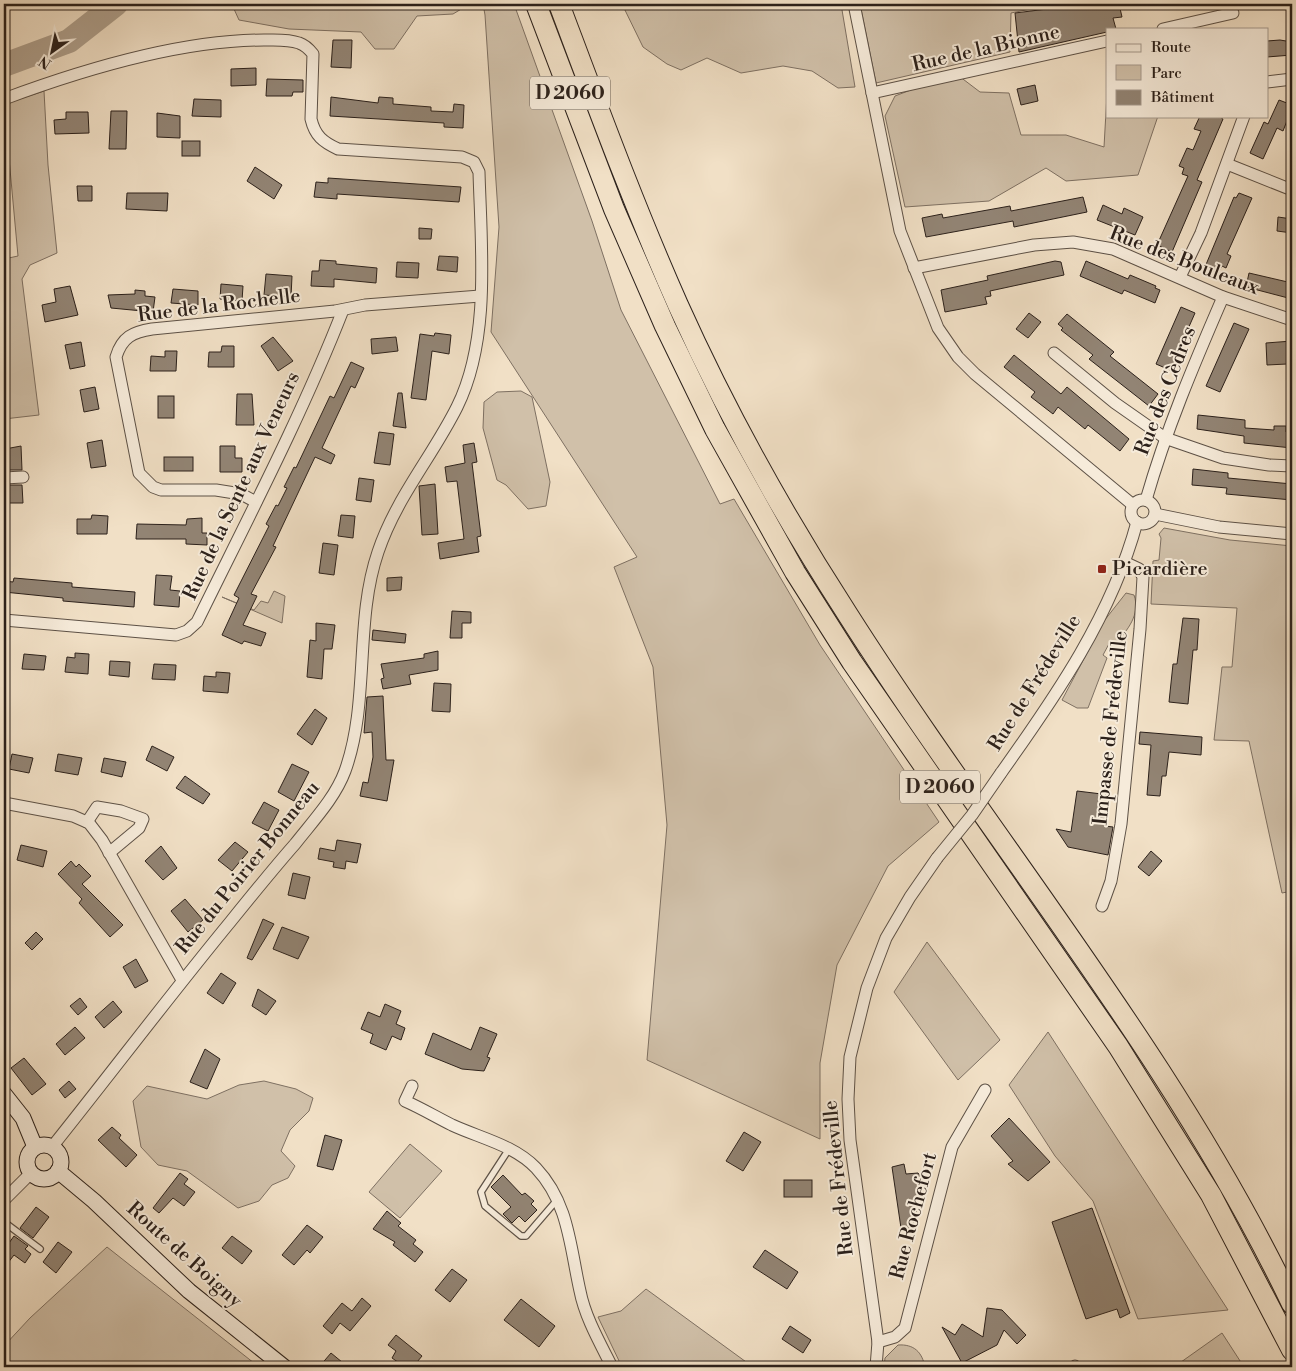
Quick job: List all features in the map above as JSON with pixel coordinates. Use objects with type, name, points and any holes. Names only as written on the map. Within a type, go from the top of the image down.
[{"type":"highway","name":"D 2060","points":[[536,4],[603,182],[664,326],[715,429],[795,572],[852,662],[1118,1046],[1210,1195],[1292,1350]]},
{"type":"highway","name":"D 2060","points":[[559,4],[623,174],[678,306],[716,385],[762,472],[808,550],[890,678],[1127,1018],[1180,1100],[1268,1254],[1292,1304]]},
{"type":"street","points":[[854,4],[895,212],[900,231],[938,328],[958,357],[1031,422],[1133,505]]},
{"type":"street","points":[[1167,28],[1233,13]]},
{"type":"street","name":"Rue du Poirier Bonneau","points":[[4,99],[73,75],[203,45],[237,40],[291,40],[301,43],[313,54],[311,119],[314,130],[323,142],[338,149],[462,157],[474,162],[479,172],[480,296],[478,342],[468,382],[457,407],[397,505],[377,554],[371,580],[353,737],[344,775],[323,809],[182,980],[52,1147]]},
{"type":"street","name":"Rue de la Bionne","points":[[872,93],[1106,41]]},
{"type":"street","points":[[1268,82],[1292,80]]},
{"type":"street","points":[[1180,277],[1201,233],[1228,164],[1243,118]]},
{"type":"street","points":[[1228,164],[1292,190]]},
{"type":"street","name":"Rue des Bouleaux","points":[[914,268],[1034,245],[1073,242],[1113,249],[1223,297],[1292,320]]},
{"type":"street","points":[[343,310],[365,305],[480,296]]},
{"type":"street","name":"Rue des Cèdres","points":[[1146,500],[1188,377],[1223,297]]},
{"type":"street","name":"Rue de la Rochelle","points":[[256,502],[241,494],[216,490],[161,490],[152,487],[145,480],[139,472],[116,357],[119,346],[135,332],[343,310]]},
{"type":"street","name":"Rue de la Sente aux Veneurs","points":[[4,620],[176,635],[188,631],[198,622],[330,344],[343,310]]},
{"type":"street","points":[[1054,353],[1115,403],[1166,438],[1223,458],[1269,465],[1292,466]]},
{"type":"street","points":[[4,478],[23,477]]},
{"type":"street","points":[[1140,500],[1146,500],[1154,506],[1155,514],[1149,523],[1137,522],[1132,516],[1133,505],[1140,500]]},
{"type":"street","points":[[1155,514],[1219,527],[1292,534]]},
{"type":"street","name":"Rue de Frédeville","points":[[876,1367],[878,1342],[850,1140],[848,1099],[850,1057],[867,988],[886,938],[910,897],[937,858],[972,815],[1044,712],[1078,659],[1124,562],[1137,522]]},
{"type":"street","name":"Impasse de Frédeville","points":[[1102,906],[1111,882],[1121,824],[1140,629],[1143,578],[1139,569],[1124,562]]},
{"type":"street","points":[[4,803],[24,805],[87,822],[109,853],[182,980]]},
{"type":"street","points":[[87,822],[97,808],[121,811],[143,819],[139,828],[109,853]]},
{"type":"street","points":[[412,1086],[405,1101],[453,1125],[509,1149],[535,1168],[566,1217],[580,1292],[589,1318],[612,1367]]},
{"type":"street","name":"Rue Rochefort","points":[[878,1342],[895,1337],[904,1328],[952,1147],[984,1090]]},
{"type":"street","points":[[4,1094],[23,1118],[35,1147]]},
{"type":"street","points":[[44,1145],[52,1147],[59,1154],[61,1160],[58,1171],[48,1178],[42,1179],[31,1173],[28,1168],[28,1156],[35,1147],[44,1145]]},
{"type":"street","name":"Route de Boigny","points":[[58,1171],[94,1200],[189,1290],[284,1367]]},
{"type":"street","points":[[4,1200],[31,1173]]},
{"type":"lane","points":[[509,1149],[481,1192],[485,1206],[521,1236],[526,1236],[557,1200]]},
{"type":"lane","points":[[4,1222],[40,1249]]},
{"type":"green space","points":[[234,4],[463,4],[463,8],[453,14],[417,16],[394,49],[375,49],[361,32],[289,29],[239,20]]},
{"type":"green space","points":[[483,4],[514,4],[592,221],[621,310],[720,504],[734,499],[820,645],[939,822],[888,866],[837,965],[820,1063],[820,1139],[647,1060],[667,825],[653,667],[614,567],[637,557],[491,332],[499,227]]},
{"type":"green space","points":[[622,4],[841,4],[855,87],[838,88],[812,71],[783,66],[741,73],[707,58],[681,70],[667,64],[643,47]]},
{"type":"green space","points":[[860,4],[1055,4],[1011,13],[1010,52],[876,83]]},
{"type":"green space","points":[[955,73],[980,92],[1009,93],[1021,135],[1066,135],[1104,147],[1106,112],[1106,118],[1157,118],[1138,175],[1066,181],[1046,168],[989,201],[905,207],[885,116],[895,96]]},
{"type":"green space","points":[[44,91],[48,165],[57,253],[30,265],[22,279],[39,415],[4,419],[4,259],[18,256],[4,104]]},
{"type":"green space","points":[[521,391],[532,397],[550,482],[546,506],[528,509],[506,485],[497,480],[483,428],[484,402],[497,392]]},
{"type":"green space","points":[[1164,528],[1230,540],[1292,546],[1292,639],[1288,667],[1292,668],[1292,891],[1282,893],[1249,741],[1214,740],[1222,667],[1232,667],[1237,608],[1151,604],[1153,561],[1159,560],[1161,538],[1159,534]]},
{"type":"green space","points":[[274,591],[285,596],[282,623],[222,597],[254,610],[261,601],[268,603]]},
{"type":"green space","points":[[1126,593],[1134,595],[1136,602],[1132,622],[1115,645],[1110,642],[1103,655],[1107,658],[1088,708],[1077,708],[1062,700],[1104,621]]},
{"type":"green space","points":[[927,942],[1000,1040],[958,1080],[894,992]]},
{"type":"green space","points":[[1048,1032],[1228,1310],[1138,1319],[1093,1201],[1055,1156],[1009,1085]]},
{"type":"green space","points":[[264,1081],[296,1089],[313,1098],[309,1111],[290,1130],[281,1151],[295,1166],[288,1178],[272,1185],[259,1201],[238,1208],[187,1171],[158,1165],[141,1147],[133,1101],[147,1086],[207,1099],[239,1085]]},
{"type":"green space","points":[[410,1144],[442,1171],[400,1218],[369,1192]]},
{"type":"green space","points":[[107,1247],[259,1367],[4,1367],[4,1346],[30,1318]]},
{"type":"green space","points":[[646,1289],[753,1367],[622,1367],[598,1317],[621,1311]]},
{"type":"green space","points":[[1222,1333],[1244,1367],[1174,1367]]},
{"type":"green space","points":[[898,1345],[909,1346],[916,1350],[922,1357],[925,1367],[884,1367],[885,1358]]},
{"type":"building","points":[[1087,4],[1119,4],[1122,17],[1113,18],[1116,28],[1106,28],[1106,32],[1019,52],[1015,13]]},
{"type":"building","points":[[333,40],[352,40],[351,68],[331,67]]},
{"type":"building","points":[[1268,41],[1292,42],[1292,55],[1268,57]]},
{"type":"building","points":[[256,68],[256,85],[231,86],[231,69]]},
{"type":"building","points":[[267,79],[303,80],[303,92],[293,92],[292,96],[266,96]]},
{"type":"building","points":[[1035,85],[1038,101],[1021,105],[1017,89]]},
{"type":"building","points":[[331,97],[378,103],[379,97],[393,98],[393,104],[431,107],[431,111],[453,112],[454,104],[464,105],[463,128],[444,127],[444,123],[330,116]]},
{"type":"building","points":[[194,99],[221,100],[221,117],[192,116]]},
{"type":"building","points":[[1279,100],[1292,105],[1292,108],[1283,131],[1277,128],[1263,159],[1250,153],[1264,122],[1268,124]]},
{"type":"building","points":[[111,111],[127,111],[126,149],[109,149]]},
{"type":"building","points":[[66,112],[88,112],[89,133],[55,134],[54,120],[66,119]]},
{"type":"building","points":[[157,113],[180,116],[180,138],[157,137]]},
{"type":"building","points":[[1199,118],[1223,119],[1197,180],[1202,182],[1172,252],[1157,245],[1188,176],[1182,174],[1184,168],[1179,166],[1187,148],[1193,150],[1201,131],[1194,129]]},
{"type":"building","points":[[182,141],[200,141],[200,156],[182,156]]},
{"type":"building","points":[[255,167],[282,185],[274,199],[247,181]]},
{"type":"building","points":[[328,178],[461,187],[459,202],[337,194],[337,199],[314,197],[316,182],[328,183]]},
{"type":"building","points":[[77,186],[92,186],[92,201],[78,201]]},
{"type":"building","points":[[127,193],[168,193],[167,211],[126,209]]},
{"type":"building","points":[[1239,193],[1252,198],[1227,254],[1231,256],[1226,268],[1222,266],[1218,273],[1205,267],[1234,197],[1236,198]]},
{"type":"building","points":[[1083,197],[1087,212],[1014,227],[1013,221],[926,237],[922,218],[942,214],[943,218],[1010,206],[1011,211]]},
{"type":"building","points":[[1103,205],[1122,214],[1124,208],[1143,217],[1135,235],[1097,220]]},
{"type":"building","points":[[1278,217],[1292,219],[1292,233],[1277,231]]},
{"type":"building","points":[[419,228],[432,229],[431,239],[419,239]]},
{"type":"building","points":[[439,256],[458,257],[457,272],[437,270]]},
{"type":"building","points":[[320,260],[336,261],[336,264],[377,268],[376,283],[334,279],[334,287],[311,286],[312,271],[319,271]]},
{"type":"building","points":[[1055,261],[1061,262],[1064,275],[990,291],[991,296],[985,297],[987,304],[945,312],[941,290],[988,280],[987,276]]},
{"type":"building","points":[[1086,261],[1128,279],[1130,275],[1156,286],[1155,288],[1160,290],[1155,303],[1124,290],[1122,294],[1080,276]]},
{"type":"building","points":[[397,262],[419,263],[418,278],[396,277]]},
{"type":"building","points":[[1249,273],[1292,283],[1292,299],[1246,287]]},
{"type":"building","points":[[266,274],[292,276],[291,297],[264,295]]},
{"type":"building","points":[[221,284],[243,286],[242,301],[220,299]]},
{"type":"building","points":[[70,286],[78,315],[45,322],[42,305],[56,302],[54,289]]},
{"type":"building","points":[[173,289],[198,291],[198,305],[171,303]]},
{"type":"building","points":[[135,290],[145,291],[145,296],[155,297],[153,312],[111,308],[108,295],[135,294]]},
{"type":"building","points":[[1181,307],[1195,313],[1170,370],[1156,364]]},
{"type":"building","points":[[1029,313],[1041,322],[1028,338],[1016,329]]},
{"type":"building","points":[[1067,314],[1114,352],[1110,356],[1158,394],[1149,406],[1089,359],[1093,355],[1061,330],[1063,328],[1058,324]]},
{"type":"building","points":[[1234,323],[1249,329],[1220,392],[1206,386]]},
{"type":"building","points":[[435,333],[451,335],[449,354],[432,351],[426,400],[411,398],[420,334],[434,336]]},
{"type":"building","points":[[273,337],[293,361],[278,371],[261,346]]},
{"type":"building","points":[[396,337],[398,351],[372,354],[371,339]]},
{"type":"building","points":[[1292,341],[1292,357],[1287,357],[1287,364],[1267,365],[1266,343]]},
{"type":"building","points":[[81,342],[85,366],[70,369],[65,345]]},
{"type":"building","points":[[222,346],[234,346],[234,367],[208,367],[209,352],[221,352]]},
{"type":"building","points":[[165,351],[177,351],[176,371],[150,371],[151,356],[165,357]]},
{"type":"building","points":[[1014,355],[1061,394],[1067,387],[1129,439],[1120,451],[1088,425],[1085,429],[1058,407],[1053,414],[1031,397],[1035,392],[1004,367]]},
{"type":"building","points":[[351,362],[364,368],[355,388],[351,386],[322,448],[335,455],[331,464],[315,457],[273,546],[276,547],[251,594],[257,596],[243,625],[266,633],[261,646],[244,641],[242,644],[222,635],[239,598],[234,595],[269,526],[266,524],[287,488],[284,487],[294,467],[296,468],[330,396],[334,398]]},
{"type":"building","points":[[95,387],[99,409],[84,412],[80,390]]},
{"type":"building","points":[[398,393],[402,393],[406,428],[393,426]]},
{"type":"building","points":[[237,394],[252,394],[254,425],[236,425]]},
{"type":"building","points":[[158,396],[174,396],[174,418],[158,418]]},
{"type":"building","points":[[1198,415],[1245,420],[1245,428],[1274,430],[1274,426],[1286,426],[1286,432],[1292,433],[1292,448],[1244,443],[1244,436],[1197,429]]},
{"type":"building","points":[[379,432],[394,434],[390,465],[374,463]]},
{"type":"building","points":[[102,440],[106,466],[91,468],[87,443]]},
{"type":"building","points":[[474,443],[477,462],[472,463],[481,536],[477,537],[479,552],[440,559],[438,543],[464,539],[457,481],[447,482],[445,467],[465,463],[463,445]]},
{"type":"building","points":[[21,446],[22,470],[6,470],[5,449]]},
{"type":"building","points":[[220,446],[235,446],[235,458],[242,458],[242,472],[220,472]]},
{"type":"building","points":[[164,457],[193,457],[193,471],[164,471]]},
{"type":"building","points":[[1193,469],[1228,473],[1228,478],[1292,484],[1292,500],[1226,494],[1227,488],[1192,485]]},
{"type":"building","points":[[359,478],[374,480],[371,502],[356,500]]},
{"type":"building","points":[[435,484],[438,534],[422,535],[419,486]]},
{"type":"building","points":[[6,485],[22,485],[23,503],[7,503]]},
{"type":"building","points":[[92,515],[108,516],[107,534],[77,534],[77,519],[91,519]]},
{"type":"building","points":[[341,515],[355,516],[353,538],[338,536]]},
{"type":"building","points":[[202,518],[202,533],[207,533],[207,545],[186,544],[186,539],[136,539],[137,524],[186,525],[187,519]]},
{"type":"building","points":[[323,543],[338,545],[334,575],[319,573]]},
{"type":"building","points":[[156,575],[172,576],[170,590],[180,591],[179,607],[154,605]]},
{"type":"building","points":[[402,577],[401,590],[387,591],[387,578]]},
{"type":"building","points":[[14,578],[72,583],[72,587],[135,592],[134,607],[63,601],[63,598],[4,592],[4,581],[13,582]]},
{"type":"building","points":[[452,611],[471,612],[471,623],[462,623],[462,638],[450,638]]},
{"type":"building","points":[[1183,618],[1199,619],[1197,650],[1193,650],[1188,704],[1169,702],[1173,664],[1177,664]]},
{"type":"building","points":[[316,623],[335,625],[332,649],[324,649],[322,679],[307,677],[310,640],[316,641]]},
{"type":"building","points":[[373,630],[406,634],[405,643],[372,640]]},
{"type":"building","points":[[438,651],[438,670],[409,675],[411,684],[383,689],[381,679],[384,678],[381,664],[424,658],[424,654]]},
{"type":"building","points":[[75,653],[89,654],[88,674],[65,672],[67,657],[75,658]]},
{"type":"building","points":[[24,654],[46,656],[44,670],[22,669]]},
{"type":"building","points":[[110,661],[130,662],[129,677],[109,675]]},
{"type":"building","points":[[154,664],[176,665],[175,680],[152,679]]},
{"type":"building","points":[[216,672],[230,673],[228,693],[203,691],[204,676],[216,677]]},
{"type":"building","points":[[434,683],[451,684],[450,712],[432,711]]},
{"type":"building","points":[[383,696],[386,760],[394,760],[387,801],[360,796],[363,782],[368,783],[373,757],[372,732],[364,733],[367,697]]},
{"type":"building","points":[[315,709],[327,718],[312,745],[297,734]]},
{"type":"building","points":[[1140,732],[1202,737],[1201,755],[1169,752],[1166,776],[1162,776],[1160,796],[1147,795],[1151,745],[1139,744]]},
{"type":"building","points":[[152,746],[174,757],[167,771],[146,760]]},
{"type":"building","points":[[12,754],[33,758],[29,773],[9,769]]},
{"type":"building","points":[[58,754],[82,758],[78,775],[55,771]]},
{"type":"building","points":[[104,758],[126,762],[122,777],[101,772]]},
{"type":"building","points":[[292,764],[309,772],[294,801],[278,792]]},
{"type":"building","points":[[185,776],[210,794],[203,804],[176,788]]},
{"type":"building","points":[[1077,791],[1110,795],[1105,826],[1113,827],[1108,855],[1068,847],[1056,829],[1071,832]]},
{"type":"building","points":[[264,802],[279,810],[268,831],[252,823]]},
{"type":"building","points":[[337,840],[361,844],[357,863],[346,861],[345,869],[333,867],[334,862],[318,859],[320,848],[335,851]]},
{"type":"building","points":[[235,842],[248,852],[232,871],[218,860]]},
{"type":"building","points":[[21,845],[47,851],[43,867],[17,860]]},
{"type":"building","points":[[161,846],[177,868],[163,880],[145,861]]},
{"type":"building","points":[[1151,851],[1162,861],[1149,876],[1138,867]]},
{"type":"building","points":[[71,861],[76,867],[79,864],[91,876],[82,884],[123,925],[110,937],[79,903],[82,899],[58,874]]},
{"type":"building","points":[[293,873],[310,877],[305,899],[288,895]]},
{"type":"building","points":[[185,899],[203,920],[188,932],[171,911]]},
{"type":"building","points":[[263,919],[274,924],[252,960],[247,958]]},
{"type":"building","points":[[282,927],[309,937],[298,959],[273,949]]},
{"type":"building","points":[[36,932],[43,939],[32,950],[25,943]]},
{"type":"building","points":[[136,959],[148,981],[135,988],[123,967]]},
{"type":"building","points":[[221,973],[236,983],[223,1004],[207,993]]},
{"type":"building","points":[[258,989],[276,1001],[266,1015],[252,1006]]},
{"type":"building","points":[[80,998],[87,1007],[78,1015],[70,1006]]},
{"type":"building","points":[[113,1001],[122,1012],[104,1028],[95,1017]]},
{"type":"building","points":[[385,1004],[401,1011],[396,1024],[405,1028],[401,1040],[392,1036],[386,1050],[370,1043],[373,1034],[361,1029],[368,1012],[380,1017]]},
{"type":"building","points":[[75,1027],[85,1038],[65,1055],[56,1044]]},
{"type":"building","points":[[480,1027],[497,1034],[487,1057],[490,1058],[484,1071],[462,1069],[425,1054],[433,1033],[471,1050]]},
{"type":"building","points":[[205,1049],[220,1059],[207,1089],[190,1082]]},
{"type":"building","points":[[24,1058],[46,1084],[32,1095],[11,1068]]},
{"type":"building","points":[[69,1081],[76,1089],[65,1098],[59,1090]]},
{"type":"building","points":[[1009,1118],[1050,1162],[1028,1181],[1008,1164],[1013,1161],[991,1136]]},
{"type":"building","points":[[112,1127],[121,1135],[119,1138],[137,1155],[126,1167],[98,1140]]},
{"type":"building","points":[[744,1132],[761,1142],[743,1171],[726,1161]]},
{"type":"building","points":[[325,1135],[342,1140],[333,1170],[317,1166]]},
{"type":"building","points":[[904,1164],[906,1174],[918,1173],[925,1182],[910,1233],[901,1228],[892,1167]]},
{"type":"building","points":[[180,1173],[188,1179],[184,1184],[195,1192],[184,1206],[173,1198],[159,1213],[153,1208]]},
{"type":"building","points":[[503,1175],[522,1195],[525,1193],[534,1201],[531,1204],[537,1210],[525,1222],[519,1216],[512,1223],[503,1214],[511,1207],[491,1187]]},
{"type":"building","points":[[784,1180],[812,1180],[812,1197],[784,1197]]},
{"type":"building","points":[[36,1207],[49,1217],[33,1238],[20,1228]]},
{"type":"building","points":[[1092,1208],[1130,1313],[1120,1318],[1117,1309],[1086,1319],[1052,1222]]},
{"type":"building","points":[[387,1211],[401,1223],[398,1226],[416,1240],[413,1244],[423,1252],[415,1262],[393,1245],[395,1242],[373,1229]]},
{"type":"building","points":[[307,1225],[323,1237],[310,1253],[307,1250],[294,1265],[282,1255]]},
{"type":"building","points":[[14,1236],[28,1246],[25,1249],[31,1254],[25,1263],[14,1255],[4,1268],[4,1250]]},
{"type":"building","points":[[232,1236],[252,1251],[242,1264],[222,1248]]},
{"type":"building","points":[[58,1242],[72,1252],[56,1273],[43,1262]]},
{"type":"building","points":[[765,1250],[798,1272],[787,1289],[753,1267]]},
{"type":"building","points":[[452,1269],[467,1280],[450,1302],[435,1290]]},
{"type":"building","points":[[362,1298],[371,1306],[350,1331],[340,1323],[332,1334],[323,1326],[342,1303],[352,1311]]},
{"type":"building","points":[[521,1299],[555,1326],[539,1347],[504,1320]]},
{"type":"building","points":[[987,1308],[1002,1310],[1026,1335],[1017,1344],[1004,1330],[997,1345],[962,1363],[942,1327],[955,1335],[962,1324],[983,1337]]},
{"type":"building","points":[[790,1326],[811,1340],[803,1353],[782,1339]]},
{"type":"building","points":[[396,1335],[422,1356],[413,1367],[405,1367],[392,1358],[396,1351],[388,1345]]},
{"type":"building","points":[[331,1353],[348,1367],[319,1367]]},
{"type":"waterway","points":[[4,65],[69,41],[116,4]]},
{"type":"place","name":"Picardière","points":[[1102,569]]}]
